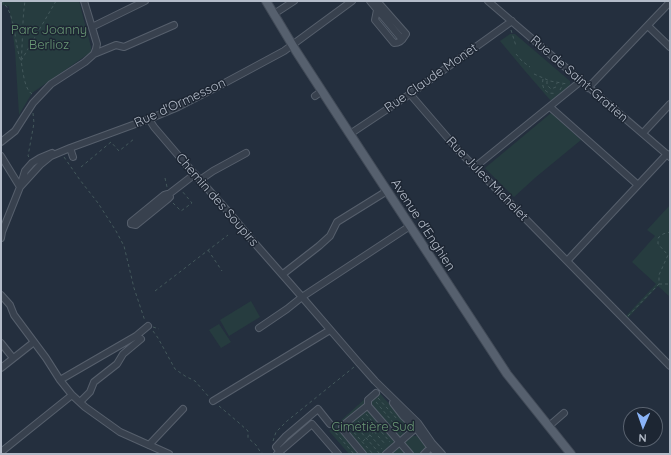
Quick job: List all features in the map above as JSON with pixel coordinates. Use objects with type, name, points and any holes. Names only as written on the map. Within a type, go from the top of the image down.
[{"type":"main road","name":"Avenue d'Enghien","points":[[266,1],[319,94],[350,134],[507,374],[571,454]]},
{"type":"street","points":[[84,1],[96,44],[94,54]]},
{"type":"street","points":[[92,27],[145,1]]},
{"type":"street","points":[[274,14],[294,1]]},
{"type":"street","name":"Rue d'Ormesson","points":[[1,238],[20,187],[24,171],[32,163],[58,150],[70,148],[178,107],[284,51],[352,1]]},
{"type":"street","points":[[370,1],[400,37],[404,37],[406,34],[377,1]]},
{"type":"street","name":"Rue de Saint-Gratien","points":[[488,1],[494,3],[509,22],[668,155]]},
{"type":"street","points":[[588,88],[670,2]]},
{"type":"street","name":"Rue Claude Monet","points":[[350,134],[410,94],[509,22]]},
{"type":"street","points":[[1,142],[15,132],[33,103],[51,84],[85,62],[94,54],[116,45],[124,47],[174,25]]},
{"type":"street","points":[[648,26],[670,47]]},
{"type":"street","points":[[474,167],[581,81]]},
{"type":"street","name":"Rue Jules Michelet","points":[[410,94],[474,167],[670,366]]},
{"type":"street","points":[[643,133],[670,104]]},
{"type":"street","points":[[550,107],[638,185]]},
{"type":"street","name":"Chemin des Soupirs","points":[[149,119],[154,127],[251,239],[386,392]]},
{"type":"street","points":[[70,148],[73,157]]},
{"type":"street","name":"Rue d'Ormesson","points":[[20,187],[40,165],[63,150]]},
{"type":"street","points":[[200,180],[246,153]]},
{"type":"street","points":[[567,261],[668,155]]},
{"type":"street","points":[[1,156],[20,187]]},
{"type":"street","points":[[170,195],[164,195],[130,222],[131,224],[136,225],[195,174]]},
{"type":"street","points":[[285,277],[330,236],[337,222],[387,191]]},
{"type":"street","points":[[259,328],[287,310],[302,297],[410,226]]},
{"type":"street","points":[[1,295],[72,396],[120,432],[169,454]]},
{"type":"street","points":[[60,380],[150,327]]},
{"type":"street","points":[[213,401],[330,330]]},
{"type":"street","points":[[80,402],[90,392],[94,382],[117,364],[122,354],[140,339]]},
{"type":"street","points":[[1,342],[13,358]]},
{"type":"street","points":[[1,368],[34,342]]},
{"type":"street","points":[[386,392],[398,411],[416,428],[437,454]]},
{"type":"street","points":[[386,392],[418,423],[442,454]]},
{"type":"street","points":[[374,395],[368,400],[368,406],[410,454]]},
{"type":"street","points":[[2,452],[72,396]]},
{"type":"street","points":[[363,454],[342,429],[342,426],[366,406],[368,406]]},
{"type":"street","points":[[330,424],[318,409],[286,436],[276,447],[279,453],[312,424],[338,454]]},
{"type":"street","points":[[150,445],[183,410]]},
{"type":"street","points":[[549,426],[564,413]]},
{"type":"street","points":[[389,451],[416,428]]},
{"type":"path","points":[[1,1],[8,8],[26,84],[29,92],[32,94]]},
{"type":"path","points":[[21,61],[23,18],[26,1]]},
{"type":"path","points":[[21,61],[56,1]]},
{"type":"path","points":[[509,22],[516,46]]},
{"type":"path","points":[[516,54],[530,67]]},
{"type":"path","points":[[534,74],[557,83],[570,84]]},
{"type":"path","points":[[543,78],[542,87],[550,94]]},
{"type":"path","points":[[548,80],[547,86],[551,89]]},
{"type":"path","points":[[551,89],[556,87],[557,83]]},
{"type":"path","points":[[550,94],[559,91],[563,83]]},
{"type":"path","points":[[550,94],[551,89]]},
{"type":"path","points":[[32,163],[28,156],[34,123],[33,103]]},
{"type":"path","points":[[81,167],[111,142],[119,151],[134,139]]},
{"type":"path","points":[[63,150],[64,156],[98,203],[124,246],[134,288],[146,321],[158,338],[175,369],[195,381],[213,401],[248,431],[248,438],[256,444],[261,453],[265,454]]},
{"type":"path","points":[[165,178],[170,195],[180,211],[192,203],[182,191]]},
{"type":"path","points":[[659,284],[658,275],[668,256],[658,244],[658,238],[663,234],[670,232]]},
{"type":"path","points":[[155,291],[228,235]]},
{"type":"path","points":[[208,250],[222,271]]},
{"type":"path","points":[[625,320],[659,284],[670,284]]},
{"type":"path","points":[[150,327],[159,330]]},
{"type":"path","points":[[272,444],[276,432],[287,421],[359,363]]},
{"type":"path","points":[[374,395],[398,420]]},
{"type":"path","points":[[374,395],[405,437]]},
{"type":"path","points":[[354,416],[378,428],[389,451]]},
{"type":"path","points":[[354,416],[374,431],[389,451]]},
{"type":"path","points":[[354,416],[370,435],[389,451]]},
{"type":"path","points":[[354,416],[366,438],[380,454]]},
{"type":"path","points":[[354,416],[362,441],[373,454]]},
{"type":"path","points":[[394,424],[400,418]]},
{"type":"path","points":[[362,441],[378,428]]},
{"type":"green space","name":"Parc Joanny Berlioz","points":[[1,1],[79,1],[91,47],[91,52],[32,93],[19,115],[15,50],[9,6],[1,5]]},
{"type":"green space","points":[[510,34],[515,34],[570,81],[570,87],[551,101],[500,41]]},
{"type":"green space","points":[[551,113],[581,140],[514,197],[485,168]]},
{"type":"green space","points":[[670,205],[670,297],[658,286],[628,318],[626,316],[656,284],[632,262],[655,236],[647,230]]},
{"type":"green space","points":[[251,301],[260,317],[229,336],[220,320]]},
{"type":"green space","points":[[219,324],[231,342],[221,348],[209,330]]},
{"type":"green space","name":"Cimetière Sud","points":[[376,389],[409,426],[408,431],[412,436],[417,436],[432,454],[349,454],[329,431]]}]
